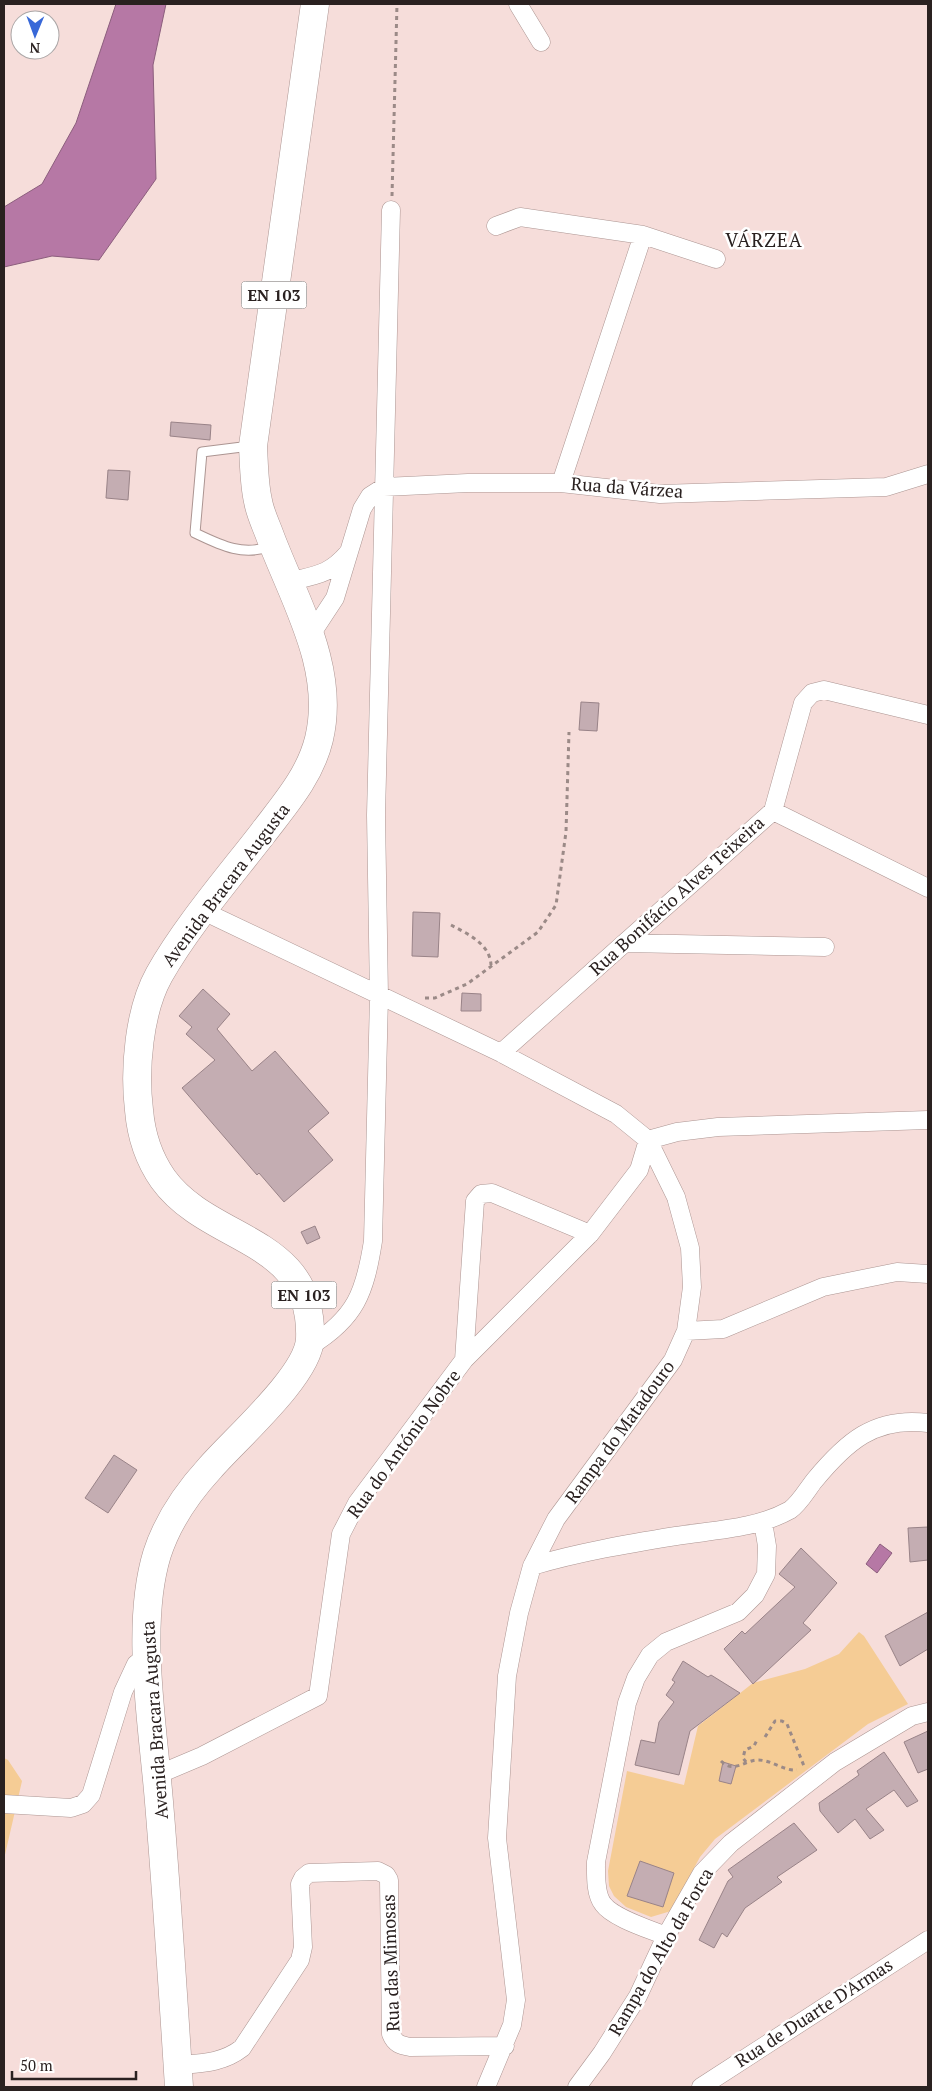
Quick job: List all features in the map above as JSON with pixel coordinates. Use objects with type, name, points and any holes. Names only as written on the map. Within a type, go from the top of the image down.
[{"type":"main road","name":"EN 103","points":[[288,582],[258,504],[254,446],[315,4]]},
{"type":"main road","name":"Avenida Bracara Augusta","points":[[179,2076],[170,1934],[147,1657],[148,1596],[158,1552],[178,1510],[207,1470],[287,1386],[310,1346],[310,1311],[300,1283],[277,1258],[191,1206],[163,1180],[144,1142],[138,1106],[138,1057],[143,1018],[158,977],[203,912],[298,788],[310,764],[319,738],[323,707],[321,674],[310,636],[288,582]]},
{"type":"street","points":[[518,4],[541,42]]},
{"type":"street","points":[[310,1346],[331,1332],[347,1317],[357,1302],[369,1264],[374,1220],[379,997],[376,825],[391,210]]},
{"type":"street","points":[[496,226],[520,217],[643,236],[716,259]]},
{"type":"street","points":[[561,483],[643,236]]},
{"type":"street","name":"Rua da Várzea","points":[[384,487],[468,483],[561,483],[660,494],[886,487],[928,474]]},
{"type":"street","points":[[310,636],[335,598],[362,509],[370,496],[384,487]]},
{"type":"street","points":[[288,582],[323,573],[336,567],[348,552]]},
{"type":"street","name":"Rua Bonifácio Alves Teixeira","points":[[502,1053],[773,810],[803,703],[812,693],[824,690],[928,715]]},
{"type":"street","points":[[773,810],[928,888]]},
{"type":"street","name":"Rampa do Matadouro","points":[[203,912],[379,997],[502,1053],[616,1114],[648,1140],[676,1197],[690,1248],[692,1288],[686,1331],[673,1360],[556,1520],[532,1566],[519,1614],[508,1676],[497,1838],[516,2000],[512,2025],[505,2046],[486,2087]]},
{"type":"street","points":[[626,943],[825,947]]},
{"type":"street","points":[[648,1140],[677,1132],[718,1126],[928,1120]]},
{"type":"street","name":"Rua do António Nobre","points":[[157,1775],[202,1756],[318,1696],[341,1534],[357,1503],[464,1360],[590,1234],[639,1170],[648,1140]]},
{"type":"street","points":[[464,1360],[475,1200],[481,1194],[492,1193],[590,1234]]},
{"type":"street","points":[[686,1331],[723,1329],[823,1287],[897,1272],[928,1274]]},
{"type":"street","points":[[532,1566],[607,1547],[763,1522],[792,1509],[833,1458],[853,1440],[877,1427],[907,1420],[928,1423]]},
{"type":"street","points":[[666,1936],[614,1913],[602,1904],[596,1885],[596,1862],[627,1703],[636,1678],[650,1655],[666,1642],[738,1612],[755,1595],[766,1574],[767,1546],[763,1522]]},
{"type":"street","points":[[4,1804],[71,1808],[83,1804],[91,1795],[123,1692],[136,1664],[147,1657]]},
{"type":"street","name":"Rampa do Alto da Forca","points":[[577,2087],[602,2053],[638,1996],[666,1936],[702,1873],[731,1843],[835,1762],[920,1714],[928,1702]]},
{"type":"street","name":"Rua das Mimosas","points":[[179,2076],[230,2057],[242,2048],[300,1960],[303,1947],[300,1884],[309,1873],[378,1871],[386,1875],[389,1880],[391,2034],[399,2045],[410,2047],[505,2046]]},
{"type":"street","name":"Rua de Duarte D'Armas","points":[[700,2087],[928,1940]]},
{"type":"lane","points":[[254,446],[232,447],[202,452],[195,533],[230,550],[261,550],[274,545]]},
{"type":"path","points":[[391,210],[397,4]]},
{"type":"path","points":[[416,997],[435,998],[467,984],[538,932],[556,905],[566,832],[569,732]]},
{"type":"path","points":[[451,925],[476,939],[491,955],[492,965]]},
{"type":"path","points":[[721,1761],[726,1765],[735,1767],[742,1766],[746,1762],[762,1760],[782,1768],[805,1772],[804,1763],[787,1724],[782,1721],[775,1721],[765,1737]]},
{"type":"path","points":[[746,1762],[744,1758],[745,1750],[754,1746],[758,1738]]},
{"type":"shaded area","points":[[116,4],[166,4],[153,65],[156,179],[99,260],[52,256],[4,267],[4,207],[42,184],[76,123]]},
{"type":"shaded area","points":[[880,1544],[892,1553],[877,1573],[866,1564]]},
{"type":"shaded area","points":[[859,1632],[864,1636],[908,1704],[868,1724],[715,1839],[700,1857],[671,1911],[651,1917],[626,1907],[614,1896],[609,1886],[608,1871],[627,1771],[684,1785],[698,1726],[753,1683],[805,1669],[839,1654]]},
{"type":"shaded area","points":[[4,1758],[8,1760],[22,1781],[4,1859]]},
{"type":"building","points":[[171,422],[211,425],[210,440],[170,436]]},
{"type":"building","points":[[108,470],[130,471],[128,500],[106,498]]},
{"type":"building","points":[[581,702],[599,703],[597,731],[579,730]]},
{"type":"building","points":[[413,912],[440,913],[438,957],[412,956]]},
{"type":"building","points":[[203,989],[230,1014],[217,1029],[252,1071],[275,1051],[329,1113],[308,1131],[333,1160],[284,1202],[259,1173],[257,1175],[182,1088],[215,1060],[186,1034],[192,1027],[179,1016]]},
{"type":"building","points":[[462,993],[481,994],[481,1011],[461,1011]]},
{"type":"building","points":[[315,1226],[320,1238],[307,1244],[301,1232]]},
{"type":"building","points":[[114,1455],[137,1470],[108,1513],[85,1498]]},
{"type":"building","points":[[928,1527],[928,1560],[910,1562],[908,1528]]},
{"type":"building","points":[[801,1548],[837,1583],[803,1623],[811,1630],[753,1684],[724,1649],[742,1631],[745,1634],[795,1587],[779,1574]]},
{"type":"building","points":[[928,1612],[928,1649],[900,1666],[885,1636]]},
{"type":"building","points":[[683,1661],[708,1677],[711,1675],[740,1693],[690,1731],[679,1775],[635,1765],[641,1740],[655,1743],[659,1722],[674,1702],[666,1695],[675,1682],[672,1680]]},
{"type":"building","points":[[928,1731],[928,1769],[918,1773],[904,1742]]},
{"type":"building","points":[[884,1752],[918,1801],[907,1807],[894,1790],[866,1809],[884,1830],[870,1839],[855,1819],[838,1833],[820,1811],[819,1803],[859,1775],[857,1771]]},
{"type":"building","points":[[723,1762],[736,1766],[731,1784],[719,1781]]},
{"type":"building","points":[[794,1823],[817,1850],[777,1877],[782,1882],[745,1908],[727,1937],[722,1933],[714,1948],[699,1940],[728,1881],[733,1877],[728,1870]]},
{"type":"building","points":[[640,1861],[674,1873],[663,1907],[627,1896]]},
{"type":"district","name":"VÁRZEA","points":[[764,240]]}]
